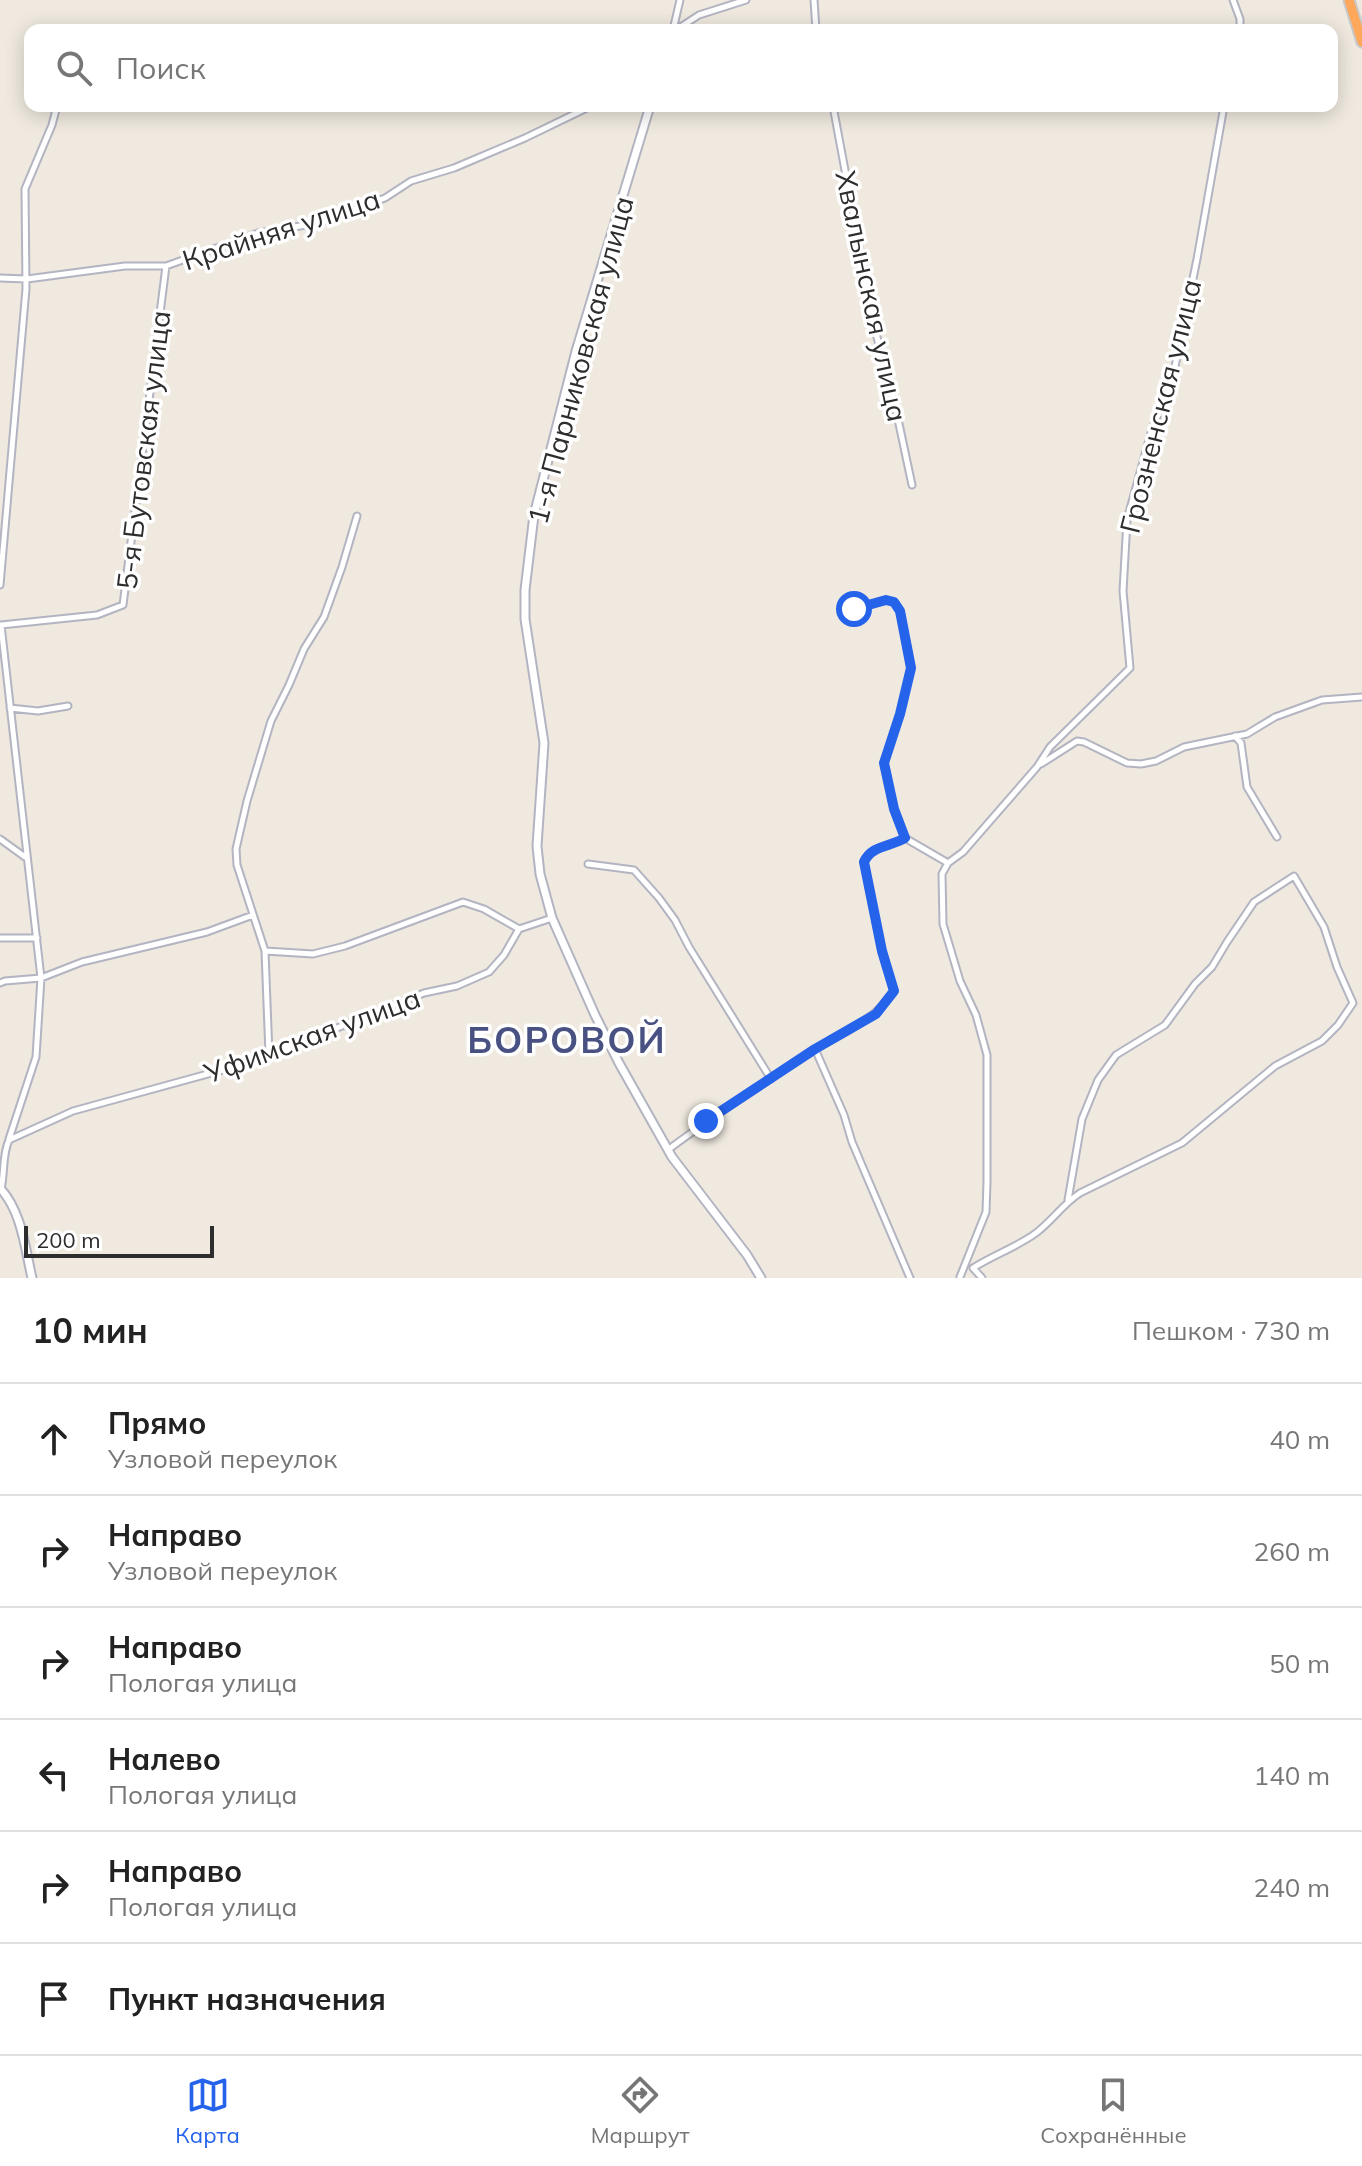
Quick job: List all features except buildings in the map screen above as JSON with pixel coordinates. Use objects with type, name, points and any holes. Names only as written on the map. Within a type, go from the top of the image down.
[{"type":"highway","points":[[1349,0],[1362,42]]},
{"type":"street","points":[[675,24],[680,0]]},
{"type":"street","points":[[684,24],[699,15],[746,0]]},
{"type":"street","points":[[814,0],[816,24]]},
{"type":"street","points":[[1233,0],[1240,24]]},
{"type":"street","points":[[0,585],[27,279],[25,189],[55,112]]},
{"type":"street","name":"Крайняя улица","points":[[0,278],[27,279],[125,266],[166,266],[258,233],[318,223],[385,198],[411,181],[454,168],[578,112]]},
{"type":"street","name":"1-я Парниковская улица","points":[[648,112],[576,351],[534,515],[525,590],[525,619],[544,743],[537,846],[540,874],[552,918],[619,1063],[672,1157],[761,1278]]},
{"type":"street","name":"Хвалынская улица","points":[[834,112],[874,326],[912,485]]},
{"type":"street","name":"Грозненская улица","points":[[1037,767],[1050,747],[1130,668],[1123,591],[1127,520],[1152,429],[1172,381],[1223,112]]},
{"type":"street","name":"5-я Бутовская улица","points":[[1,625],[97,615],[123,605],[166,266]]},
{"type":"street","points":[[269,1055],[265,951],[237,865],[236,849],[271,721],[304,649],[324,617],[357,516]]},
{"type":"street","points":[[854,609],[886,600],[894,602],[900,611],[911,668],[884,763],[894,809],[905,838],[948,863]]},
{"type":"street","points":[[1,625],[41,978],[36,1057],[5,1148],[5,1173],[1,1189],[12,1202],[32,1278]]},
{"type":"street","points":[[960,1277],[986,1212],[987,1055],[943,924],[942,874],[948,863],[963,852],[1037,767],[1077,741],[1127,763],[1141,764],[1156,761],[1184,747],[1247,734],[1275,717],[1322,700],[1362,697]]},
{"type":"street","points":[[10,708],[38,711],[68,706]]},
{"type":"street","points":[[1235,736],[1241,743],[1247,787],[1277,837]]},
{"type":"street","points":[[669,1149],[815,1049],[876,1014],[894,991],[882,951],[864,862],[875,849],[905,838]]},
{"type":"street","points":[[0,839],[26,858]]},
{"type":"street","points":[[588,864],[634,870],[659,898],[771,1079]]},
{"type":"street","points":[[982,1278],[973,1268],[1033,1236],[1050,1222],[1068,1200],[1182,1143],[1275,1066],[1322,1041],[1338,1025],[1353,1003],[1324,927],[1294,876],[1254,902],[1212,967],[1195,984],[1165,1025],[1116,1055],[1098,1080],[1082,1119],[1068,1200]]},
{"type":"street","points":[[265,951],[313,954],[345,946],[463,902],[484,909],[519,929],[552,918]]},
{"type":"street","points":[[0,983],[41,978],[82,962],[207,932],[253,915]]},
{"type":"street","name":"Уфимская улица","points":[[9,1140],[73,1111],[255,1061],[424,993],[457,986],[489,972],[504,955],[519,929]]},
{"type":"street","points":[[0,938],[37,938]]},
{"type":"street","points":[[815,1049],[910,1278]]},
{"type":"district","name":"БОРОВОЙ","points":[[567,1039]]},
{"type":"route","points":[[706,1121],[815,1049],[876,1014],[894,991],[882,951],[864,862],[875,849],[905,838],[894,809],[884,763],[911,668],[900,611],[894,602],[886,600],[854,609]]}]
